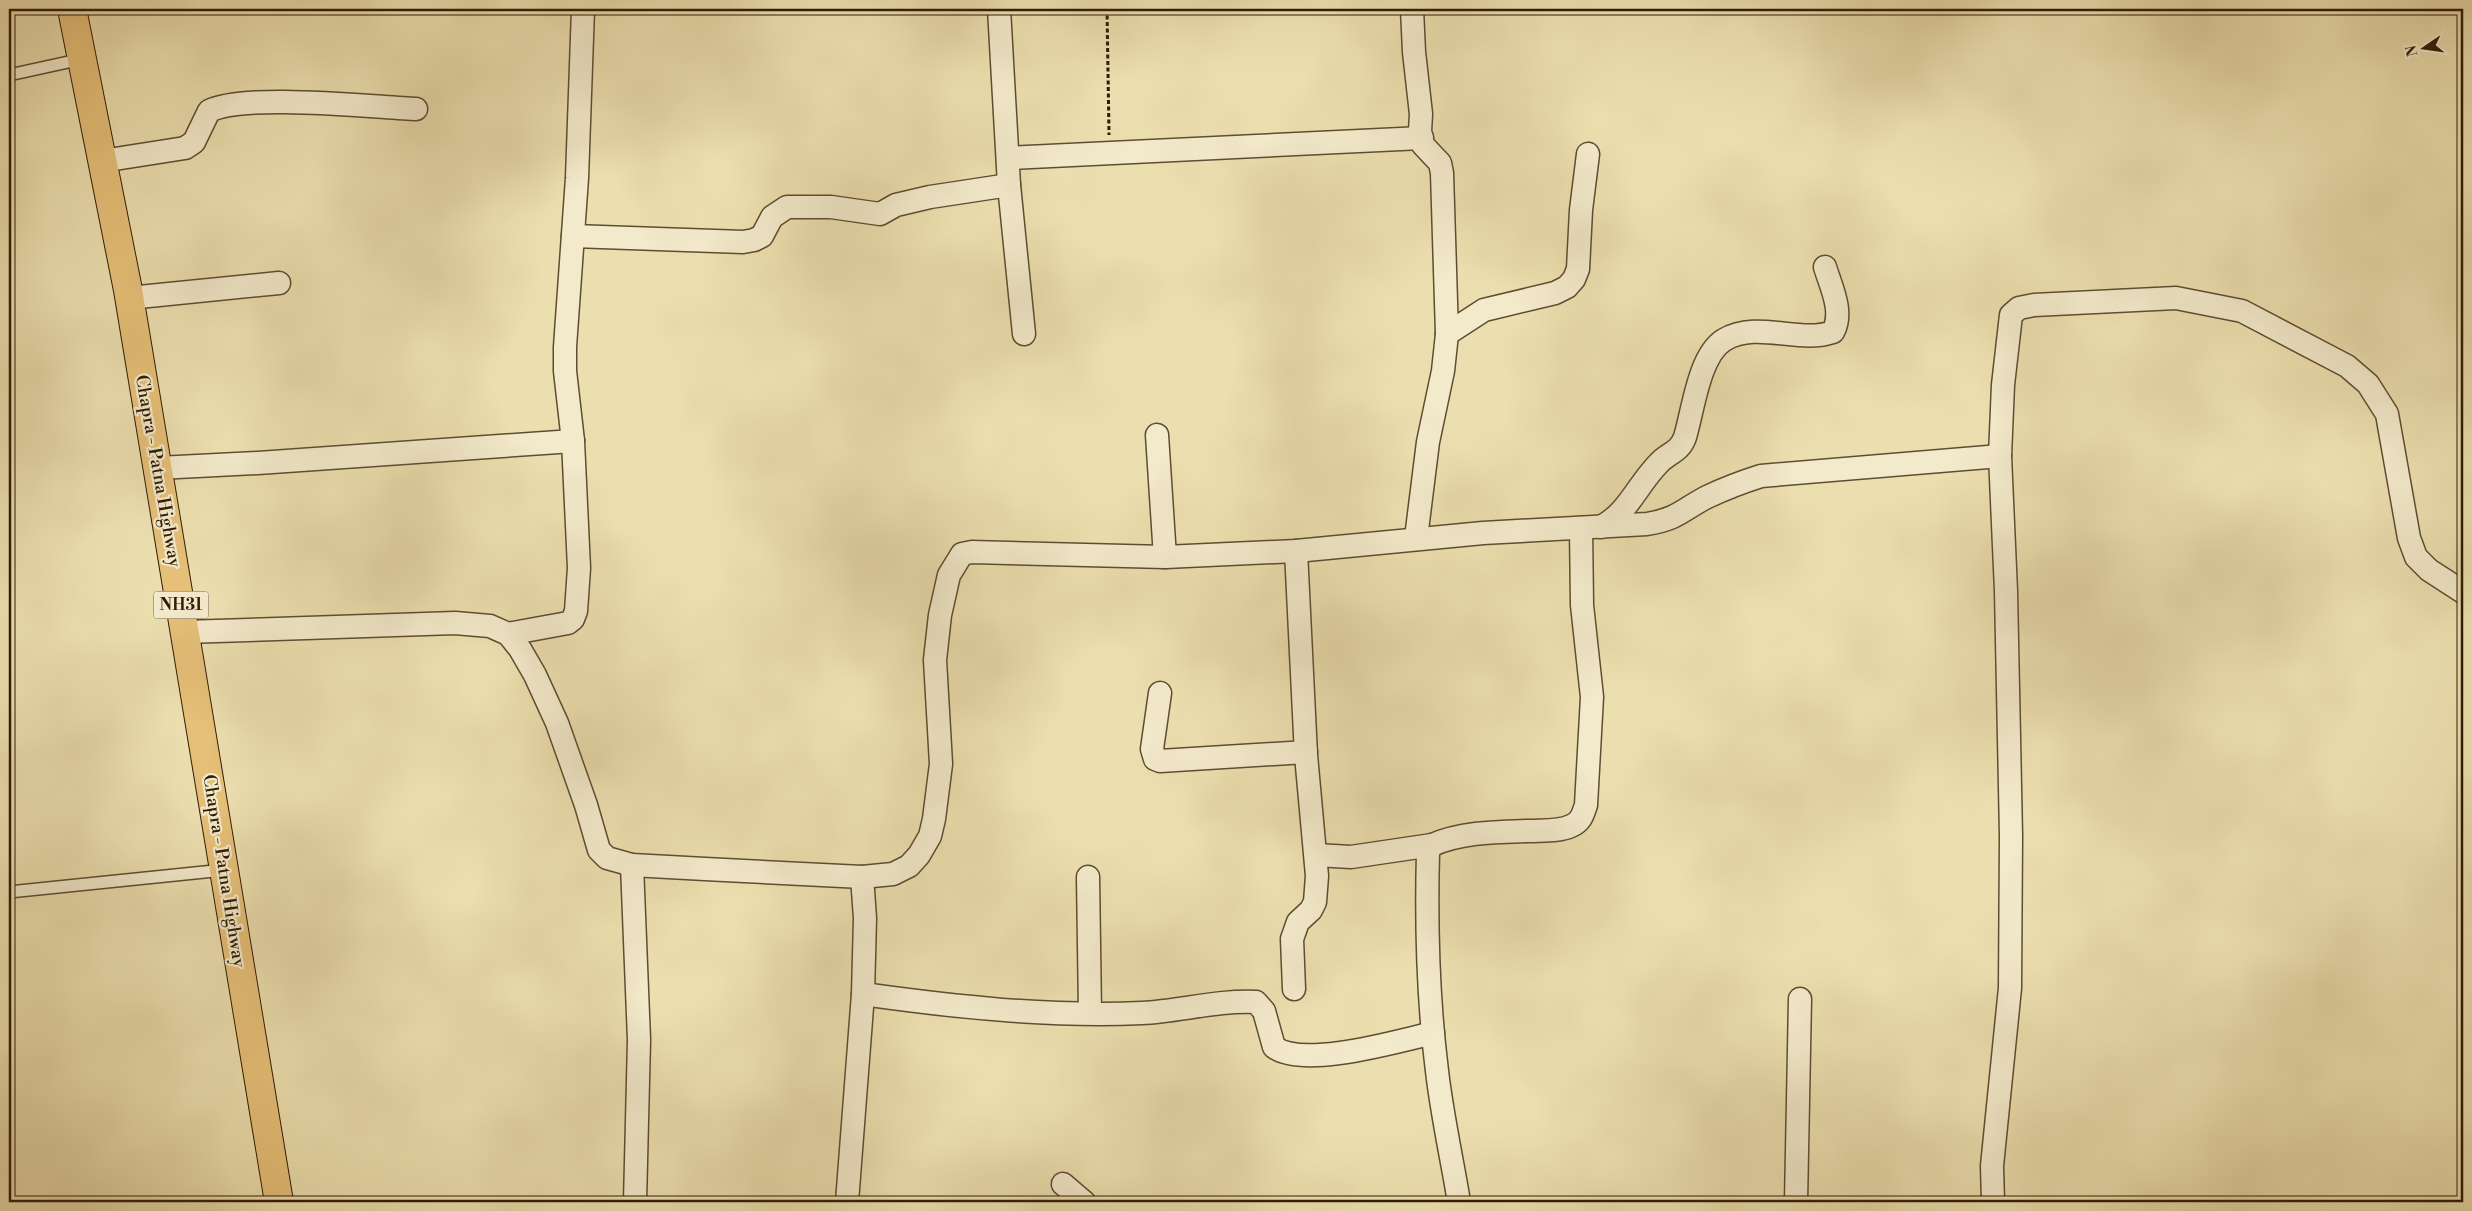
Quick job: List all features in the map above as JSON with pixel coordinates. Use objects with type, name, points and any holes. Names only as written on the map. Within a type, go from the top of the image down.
[{"type":"highway","name":"Chapra - Patna Highway","points":[[72,9],[129,298],[279,1202]]},
{"type":"street","points":[[508,634],[568,623],[573,619],[576,611],[578,568],[573,441],[565,363],[582,64],[582,9]]},
{"type":"street","points":[[999,9],[1009,186],[1024,334]]},
{"type":"street","points":[[1412,9],[1423,145],[1440,164],[1442,172],[1447,334],[1443,371],[1428,442],[1416,538]]},
{"type":"street","points":[[102,161],[185,148],[194,142],[210,111],[221,106],[274,102],[416,109]]},
{"type":"street","points":[[1008,158],[1422,138]]},
{"type":"street","points":[[1447,334],[1484,310],[1555,293],[1567,287],[1574,279],[1578,269],[1581,210],[1588,154]]},
{"type":"street","points":[[573,236],[743,242],[762,236],[772,217],[787,208],[831,207],[880,214],[896,205],[930,197],[1009,186]]},
{"type":"street","points":[[1591,528],[1620,514],[1660,461],[1676,452],[1684,438],[1688,418],[1705,368],[1712,354],[1724,340],[1740,334],[1767,332],[1811,336],[1833,332],[1838,323],[1838,308],[1825,267]]},
{"type":"street","points":[[129,298],[279,283]]},
{"type":"street","points":[[1993,1202],[1992,1166],[2010,988],[2008,714],[2000,456],[2003,384],[2011,315],[2019,308],[2176,298],[2242,311],[2347,366],[2368,384],[2387,414],[2409,538],[2416,557],[2429,570],[2463,592]]},
{"type":"street","points":[[1157,435],[1165,557]]},
{"type":"street","points":[[158,468],[258,463],[573,441]]},
{"type":"street","points":[[185,632],[446,623],[490,626],[508,634],[520,649],[535,674],[557,723],[586,805],[599,850],[607,858],[632,865],[862,877],[893,874],[909,866],[919,855],[930,836],[934,820],[941,764],[935,660],[940,615],[949,575],[962,554],[972,552],[1165,557],[1296,551],[1416,538],[1591,528],[1666,521],[1706,498],[1761,476],[2000,456]]},
{"type":"street","points":[[1316,855],[1351,858],[1432,845],[1460,836],[1494,831],[1558,830],[1572,826],[1582,818],[1586,805],[1592,697],[1582,605],[1591,528]]},
{"type":"street","points":[[1294,989],[1292,939],[1298,922],[1310,910],[1317,894],[1316,855],[1306,752],[1296,551]]},
{"type":"street","points":[[1160,693],[1152,749],[1154,759],[1160,761],[1306,752]]},
{"type":"street","points":[[1432,845],[1428,852],[1430,1004],[1450,1163],[1459,1202]]},
{"type":"street","points":[[632,865],[639,1040],[635,1202]]},
{"type":"street","points":[[847,1202],[863,994],[865,918],[862,877]]},
{"type":"street","points":[[1088,877],[1090,1013]]},
{"type":"street","points":[[863,994],[997,1010],[1090,1013],[1143,1013],[1256,1002],[1264,1011],[1274,1047],[1290,1055],[1313,1055],[1366,1049],[1433,1033]]},
{"type":"street","points":[[1796,1202],[1800,999]]},
{"type":"street","points":[[1063,1184],[1084,1202]]},
{"type":"lane","points":[[9,76],[82,59]]},
{"type":"lane","points":[[9,892],[224,870]]},
{"type":"path","points":[[1107,9],[1109,153]]}]
